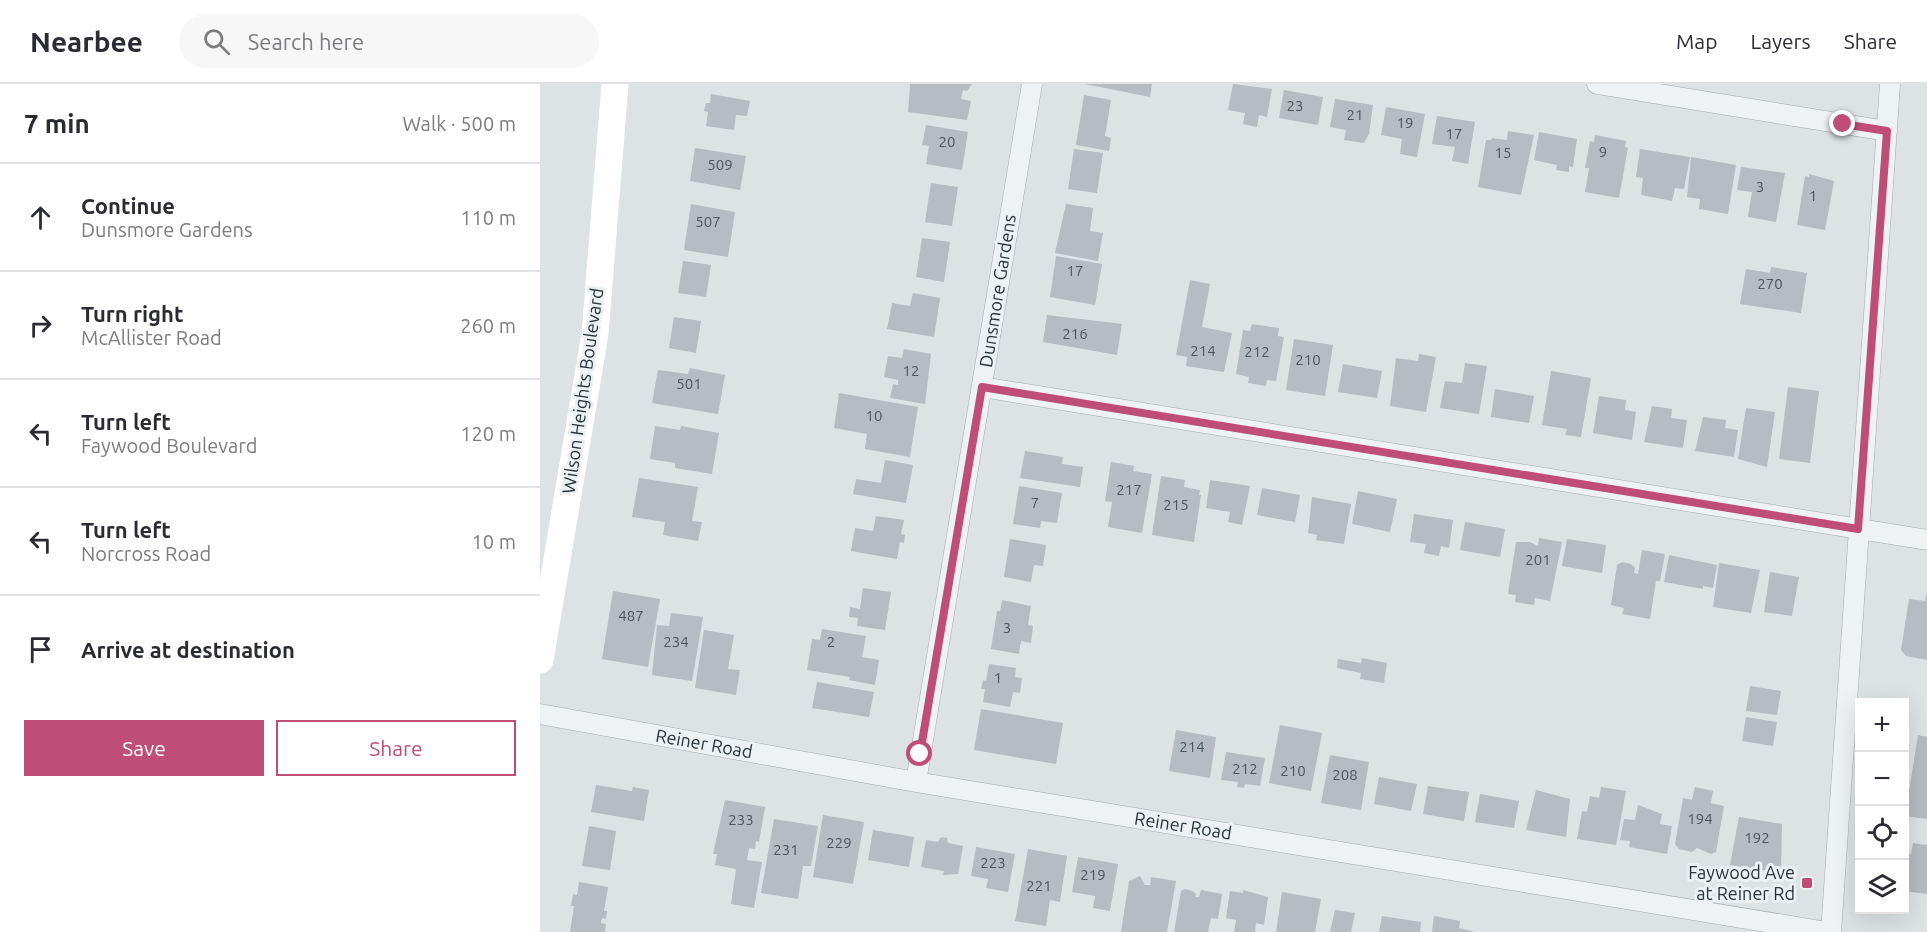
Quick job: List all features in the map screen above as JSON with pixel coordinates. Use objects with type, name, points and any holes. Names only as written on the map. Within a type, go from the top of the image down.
[{"type":"main road","name":"Wilson Heights Boulevard","points":[[540,660],[595,334],[615,84]]},
{"type":"street","name":"Dunsmore Gardens","points":[[916,782],[1032,84]]},
{"type":"street","points":[[1597,84],[1887,131]]},
{"type":"street","points":[[1829,932],[1890,84]]},
{"type":"street","points":[[982,387],[1927,540]]},
{"type":"street","name":"Reiner Road","points":[[540,714],[916,782],[1829,932]]},
{"type":"building","points":[[910,84],[972,84],[967,91],[963,90],[961,99],[971,101],[967,120],[908,112]]},
{"type":"building","points":[[1085,84],[1152,84],[1150,97]]},
{"type":"building","points":[[1233,84],[1272,89],[1267,117],[1259,115],[1257,127],[1243,124],[1245,113],[1228,110]]},
{"type":"building","points":[[1284,90],[1323,97],[1318,125],[1279,118]]},
{"type":"building","points":[[711,94],[750,101],[747,116],[736,115],[734,130],[706,126],[708,112],[704,111],[706,103],[710,103]]},
{"type":"building","points":[[1084,95],[1111,100],[1105,136],[1111,138],[1109,151],[1076,145]]},
{"type":"building","points":[[1335,99],[1373,105],[1369,134],[1364,143],[1344,140],[1346,130],[1330,127]]},
{"type":"building","points":[[1386,107],[1425,114],[1417,157],[1400,154],[1402,139],[1381,135]]},
{"type":"building","points":[[1437,116],[1475,122],[1468,164],[1452,161],[1455,147],[1432,144]]},
{"type":"building","points":[[926,125],[968,132],[962,170],[926,164],[929,146],[922,145]]},
{"type":"building","points":[[1508,131],[1534,135],[1521,195],[1478,187],[1486,140],[1492,138],[1507,140]]},
{"type":"building","points":[[1539,132],[1577,139],[1573,167],[1569,166],[1569,172],[1556,170],[1557,165],[1534,160]]},
{"type":"building","points":[[1595,135],[1626,141],[1625,147],[1628,148],[1619,198],[1585,192],[1589,168],[1585,168],[1590,141],[1594,142]]},
{"type":"building","points":[[695,148],[746,156],[740,190],[690,181]]},
{"type":"building","points":[[1074,149],[1103,153],[1097,193],[1068,189]]},
{"type":"building","points":[[1640,149],[1690,157],[1684,189],[1675,188],[1672,201],[1641,195],[1643,178],[1636,177]]},
{"type":"building","points":[[1691,157],[1736,165],[1728,214],[1699,209],[1700,199],[1687,197]]},
{"type":"building","points":[[1741,167],[1785,173],[1776,222],[1748,217],[1752,192],[1737,190]]},
{"type":"building","points":[[1809,174],[1834,181],[1825,230],[1797,225],[1805,176],[1809,177]]},
{"type":"building","points":[[931,183],[958,187],[952,226],[925,222]]},
{"type":"building","points":[[691,204],[735,212],[728,257],[684,250]]},
{"type":"building","points":[[1066,204],[1093,208],[1090,231],[1103,233],[1098,261],[1055,253]]},
{"type":"building","points":[[922,238],[950,242],[944,282],[916,277]]},
{"type":"building","points":[[1056,256],[1102,264],[1095,305],[1050,297]]},
{"type":"building","points":[[683,261],[711,265],[706,297],[678,293]]},
{"type":"building","points":[[1771,267],[1807,273],[1801,313],[1740,304],[1746,269],[1770,273]]},
{"type":"building","points":[[1190,280],[1210,284],[1202,327],[1232,333],[1224,372],[1186,366],[1187,357],[1176,355]]},
{"type":"building","points":[[913,293],[940,298],[934,337],[887,329],[892,303],[910,306]]},
{"type":"building","points":[[1047,315],[1122,324],[1117,355],[1043,342]]},
{"type":"building","points":[[674,317],[701,321],[696,353],[669,348]]},
{"type":"building","points":[[1252,324],[1279,328],[1278,336],[1284,337],[1276,381],[1267,380],[1266,386],[1248,383],[1249,377],[1236,374],[1243,330],[1250,331]]},
{"type":"building","points":[[1294,339],[1333,345],[1325,396],[1286,390]]},
{"type":"building","points":[[904,349],[931,354],[925,404],[890,398],[893,384],[898,385],[898,380],[884,377],[888,356],[902,358]]},
{"type":"building","points":[[1419,354],[1436,357],[1426,412],[1390,406],[1396,358],[1418,361]]},
{"type":"building","points":[[1465,363],[1487,366],[1479,414],[1440,408],[1445,381],[1462,383]]},
{"type":"building","points":[[1343,364],[1382,371],[1377,398],[1338,392]]},
{"type":"building","points":[[690,368],[725,375],[718,414],[652,403],[658,370],[688,374]]},
{"type":"building","points":[[1551,371],[1591,378],[1581,437],[1565,435],[1567,429],[1542,425]]},
{"type":"building","points":[[1788,387],[1819,391],[1810,463],[1779,459]]},
{"type":"building","points":[[1495,389],[1534,396],[1529,423],[1491,417]]},
{"type":"building","points":[[839,393],[918,407],[910,457],[865,449],[867,434],[834,428]]},
{"type":"building","points":[[1599,396],[1626,400],[1625,410],[1636,412],[1632,440],[1593,433]]},
{"type":"building","points":[[1652,406],[1672,409],[1671,418],[1687,420],[1683,448],[1644,442]]},
{"type":"building","points":[[1746,408],[1775,412],[1767,467],[1738,459]]},
{"type":"building","points":[[1703,417],[1726,420],[1725,428],[1738,430],[1734,457],[1695,451]]},
{"type":"building","points":[[655,426],[680,430],[681,426],[719,433],[712,474],[675,468],[675,463],[650,459]]},
{"type":"building","points":[[1025,451],[1063,457],[1062,464],[1083,467],[1080,487],[1020,478]]},
{"type":"building","points":[[885,460],[913,465],[906,503],[853,494],[856,479],[881,483]]},
{"type":"building","points":[[1111,462],[1134,466],[1133,471],[1152,474],[1142,533],[1108,527],[1112,502],[1105,501]]},
{"type":"building","points":[[1161,476],[1185,480],[1184,487],[1200,490],[1194,542],[1152,535]]},
{"type":"building","points":[[639,478],[698,487],[692,521],[702,522],[698,541],[663,535],[665,522],[632,517]]},
{"type":"building","points":[[1210,480],[1250,486],[1242,525],[1228,522],[1230,512],[1206,508]]},
{"type":"building","points":[[1019,486],[1062,493],[1057,523],[1041,521],[1040,528],[1013,524]]},
{"type":"building","points":[[1262,488],[1300,495],[1295,522],[1257,515]]},
{"type":"building","points":[[1358,491],[1397,499],[1390,532],[1352,524]]},
{"type":"building","points":[[1312,497],[1351,504],[1344,544],[1316,540],[1317,535],[1308,533]]},
{"type":"building","points":[[1414,514],[1453,520],[1449,548],[1441,546],[1439,556],[1424,553],[1426,544],[1410,542]]},
{"type":"building","points":[[876,516],[904,520],[901,534],[905,535],[904,543],[900,542],[897,559],[851,551],[855,528],[873,531]]},
{"type":"building","points":[[1465,522],[1505,529],[1500,557],[1460,550]]},
{"type":"building","points":[[1539,538],[1562,542],[1550,601],[1535,598],[1534,605],[1515,602],[1516,595],[1508,594],[1516,542],[1530,542],[1538,546]]},
{"type":"building","points":[[1010,539],[1046,545],[1043,566],[1034,565],[1031,582],[1004,577]]},
{"type":"building","points":[[1567,539],[1606,545],[1602,573],[1562,566]]},
{"type":"building","points":[[1642,550],[1665,554],[1660,581],[1656,581],[1650,619],[1622,614],[1624,608],[1611,605],[1617,565],[1622,562],[1631,564],[1635,568],[1634,573],[1638,574]]},
{"type":"building","points":[[1669,555],[1717,565],[1713,588],[1703,586],[1703,589],[1664,582]]},
{"type":"building","points":[[1719,563],[1760,570],[1751,613],[1713,607]]},
{"type":"building","points":[[1770,572],[1799,577],[1792,616],[1764,612]]},
{"type":"building","points":[[863,588],[891,592],[885,630],[857,626],[858,618],[849,617],[850,607],[860,609]]},
{"type":"building","points":[[613,591],[660,599],[648,667],[602,659]]},
{"type":"building","points":[[1926,595],[1927,660],[1906,656],[1901,650],[1909,599],[1925,601]]},
{"type":"building","points":[[1002,600],[1031,606],[1028,625],[1033,626],[1031,643],[1021,641],[1019,654],[991,649],[997,611],[1000,611]]},
{"type":"building","points":[[671,613],[703,617],[692,681],[652,675],[657,625],[669,626]]},
{"type":"building","points":[[822,629],[866,636],[862,657],[879,660],[875,685],[849,680],[850,677],[807,670],[812,639],[820,640]]},
{"type":"building","points":[[704,630],[734,635],[728,669],[740,670],[736,695],[695,688]]},
{"type":"building","points":[[1362,658],[1387,663],[1384,683],[1360,679],[1361,673],[1337,668],[1338,659],[1361,663]]},
{"type":"building","points":[[989,664],[1016,668],[1015,677],[1022,678],[1020,693],[1013,692],[1010,707],[983,702],[985,689],[981,689],[983,680],[986,681]]},
{"type":"building","points":[[817,682],[874,692],[869,717],[812,708]]},
{"type":"building","points":[[1750,686],[1781,691],[1777,715],[1746,711]]},
{"type":"building","points":[[981,709],[1063,723],[1056,764],[974,750]]},
{"type":"building","points":[[1746,717],[1777,722],[1773,746],[1742,741]]},
{"type":"building","points":[[1280,725],[1322,733],[1311,791],[1269,783]]},
{"type":"building","points":[[1176,730],[1216,737],[1210,778],[1169,771]]},
{"type":"building","points":[[1918,735],[1927,737],[1927,819],[1909,817],[1909,791]]},
{"type":"building","points":[[1226,752],[1265,758],[1260,786],[1245,784],[1244,788],[1237,787],[1238,782],[1221,780]]},
{"type":"building","points":[[1330,755],[1369,762],[1361,810],[1321,803]]},
{"type":"building","points":[[1379,777],[1417,784],[1411,811],[1374,804]]},
{"type":"building","points":[[596,785],[632,791],[633,787],[649,790],[644,821],[591,812]]},
{"type":"building","points":[[1428,786],[1469,792],[1464,821],[1423,814]]},
{"type":"building","points":[[1601,787],[1626,791],[1616,845],[1577,839],[1582,811],[1587,812],[1590,796],[1599,798]]},
{"type":"building","points":[[1695,787],[1713,791],[1711,803],[1724,806],[1716,852],[1711,854],[1697,848],[1692,852],[1679,849],[1675,844],[1683,798],[1692,800]]},
{"type":"building","points":[[1536,790],[1570,799],[1566,837],[1526,830]]},
{"type":"building","points":[[1480,794],[1519,801],[1514,828],[1475,822]]},
{"type":"building","points":[[725,800],[765,807],[759,842],[756,841],[755,849],[749,848],[747,860],[762,862],[754,908],[731,904],[736,869],[715,865],[717,854],[713,854]]},
{"type":"building","points":[[1638,805],[1662,814],[1660,824],[1672,826],[1667,854],[1629,847],[1630,841],[1620,840],[1624,819],[1635,820]]},
{"type":"building","points":[[823,815],[864,822],[853,884],[813,877]]},
{"type":"building","points":[[1739,817],[1782,824],[1781,873],[1730,865]]},
{"type":"building","points":[[774,819],[818,826],[811,866],[803,866],[798,899],[761,893]]},
{"type":"building","points":[[589,826],[616,831],[610,870],[582,866]]},
{"type":"building","points":[[873,830],[914,837],[909,867],[868,860]]},
{"type":"building","points":[[941,837],[947,838],[948,843],[963,846],[958,874],[943,875],[944,871],[921,867],[926,840],[938,842]]},
{"type":"building","points":[[1913,843],[1927,845],[1927,894],[1909,892],[1909,854],[1911,854]]},
{"type":"building","points":[[976,847],[1015,854],[1008,892],[986,888],[988,879],[971,876]]},
{"type":"building","points":[[1028,849],[1067,856],[1060,902],[1050,900],[1046,926],[1015,921]]},
{"type":"building","points":[[1078,857],[1118,864],[1110,911],[1093,908],[1095,896],[1072,892]]},
{"type":"building","points":[[1140,876],[1145,885],[1150,885],[1151,877],[1176,881],[1167,932],[1121,932],[1129,881]]},
{"type":"building","points":[[579,882],[608,887],[604,911],[607,911],[606,919],[602,918],[601,923],[606,924],[605,932],[570,932],[574,906],[571,906],[573,894],[577,895]]},
{"type":"building","points":[[1185,889],[1196,894],[1195,897],[1199,897],[1201,890],[1222,894],[1218,919],[1211,918],[1208,932],[1174,932],[1181,891]]},
{"type":"building","points":[[1243,890],[1268,897],[1264,925],[1256,923],[1255,932],[1234,932],[1236,920],[1226,918],[1230,891],[1243,893]]},
{"type":"building","points":[[1282,892],[1321,899],[1315,932],[1276,932]]},
{"type":"building","points":[[1335,910],[1355,913],[1351,932],[1330,932]]},
{"type":"building","points":[[1382,916],[1421,922],[1420,932],[1379,932]]},
{"type":"building","points":[[1434,916],[1460,921],[1459,928],[1475,932],[1432,932]]},
{"type":"place","name":"Faywood Ave at Reiner Rd","points":[[1807,883]]},
{"type":"route","points":[[920,754],[982,387],[1858,529],[1887,131],[1843,124]]}]
